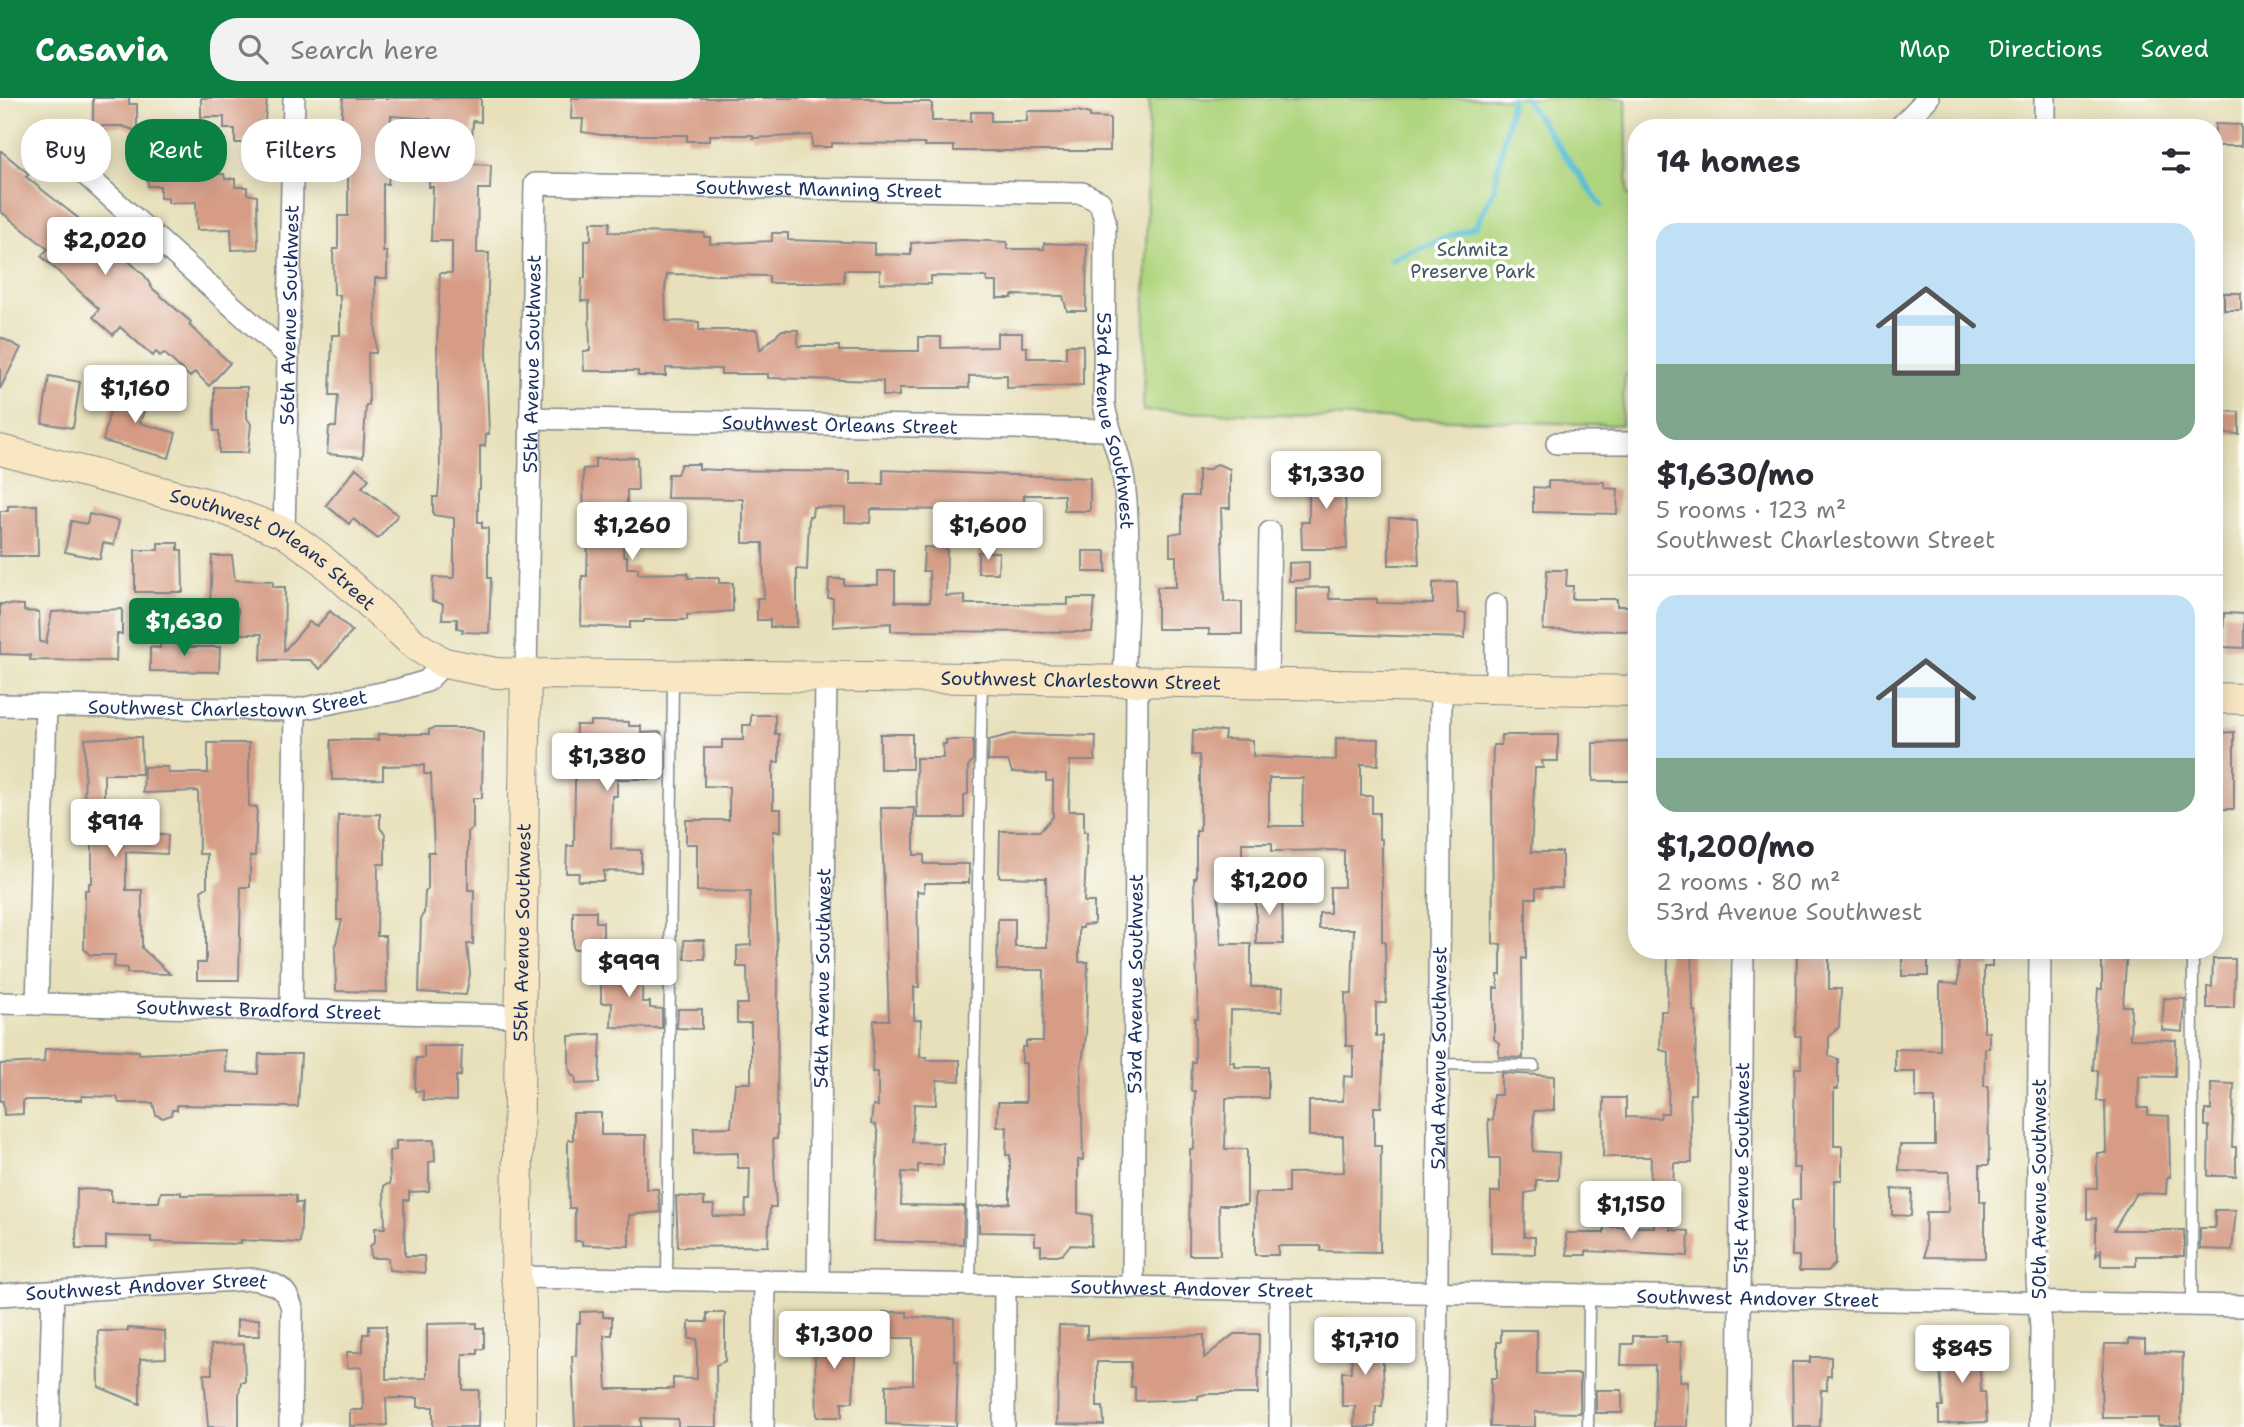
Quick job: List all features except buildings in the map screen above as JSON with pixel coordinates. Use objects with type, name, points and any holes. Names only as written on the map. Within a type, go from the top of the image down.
[{"type":"street","name":"56th Avenue Southwest","points":[[284,532],[294,98]]},
{"type":"street","points":[[1908,119],[1928,98]]},
{"type":"street","points":[[2045,98],[2045,119]]},
{"type":"street","points":[[94,182],[287,355]]},
{"type":"street","name":"Southwest Manning Street","points":[[535,184],[1082,193],[1100,202]]},
{"type":"street","name":"55th Avenue Southwest","points":[[521,1427],[521,1301],[516,1277],[535,184]]},
{"type":"street","name":"53rd Avenue Southwest","points":[[1100,202],[1105,221],[1104,404],[1108,430],[1124,479],[1128,524],[1133,1287]]},
{"type":"street","name":"Southwest Orleans Street","points":[[530,418],[1108,430]]},
{"type":"street","points":[[1557,443],[1628,443]]},
{"type":"street","name":"Southwest Orleans Street","points":[[0,450],[212,505],[284,532],[319,557],[407,638],[444,663],[482,671],[526,674]]},
{"type":"street","points":[[1267,684],[1270,532]]},
{"type":"street","points":[[1496,605],[1496,688]]},
{"type":"street","name":"Southwest Charlestown Street","points":[[0,705],[295,710],[397,690],[426,681],[444,663]]},
{"type":"street","name":"Southwest Charlestown Street","points":[[526,674],[982,678],[1628,691]]},
{"type":"street","name":"54th Avenue Southwest","points":[[818,1281],[826,677]]},
{"type":"street","name":"52nd Avenue Southwest","points":[[1436,1427],[1441,687]]},
{"type":"street","points":[[2223,698],[2244,699]]},
{"type":"street","points":[[37,1004],[46,706]]},
{"type":"street","points":[[291,1011],[295,710]]},
{"type":"street","name":"51st Avenue Southwest","points":[[1739,1427],[1743,959]]},
{"type":"street","name":"50th Avenue Southwest","points":[[2039,959],[2040,1427]]},
{"type":"street","name":"Southwest Bradford Street","points":[[0,1003],[519,1016]]},
{"type":"street","name":"Southwest Andover Street","points":[[516,1277],[2244,1306]]},
{"type":"street","name":"Southwest Andover Street","points":[[0,1295],[252,1279],[280,1285],[289,1295],[292,1308],[290,1427]]},
{"type":"street","points":[[763,1427],[765,1280]]},
{"type":"street","points":[[1003,1427],[1005,1284]]},
{"type":"street","points":[[1280,1291],[1280,1427]]},
{"type":"street","points":[[49,1427],[53,1292]]},
{"type":"lane","points":[[667,1279],[674,675]]},
{"type":"lane","points":[[970,1283],[982,678]]},
{"type":"lane","points":[[2192,1305],[2193,959]]},
{"type":"lane","points":[[1439,1064],[1534,1066]]},
{"type":"lane","points":[[1588,1427],[1589,1296]]},
{"type":"green space","name":"Schmitz Preserve Park","points":[[1149,98],[1626,98],[1628,375],[1625,375],[1621,425],[1143,411]]},
{"type":"waterway","points":[[1390,260],[1476,226],[1494,189],[1512,98]]},
{"type":"waterway","points":[[1524,98],[1601,205]]}]
